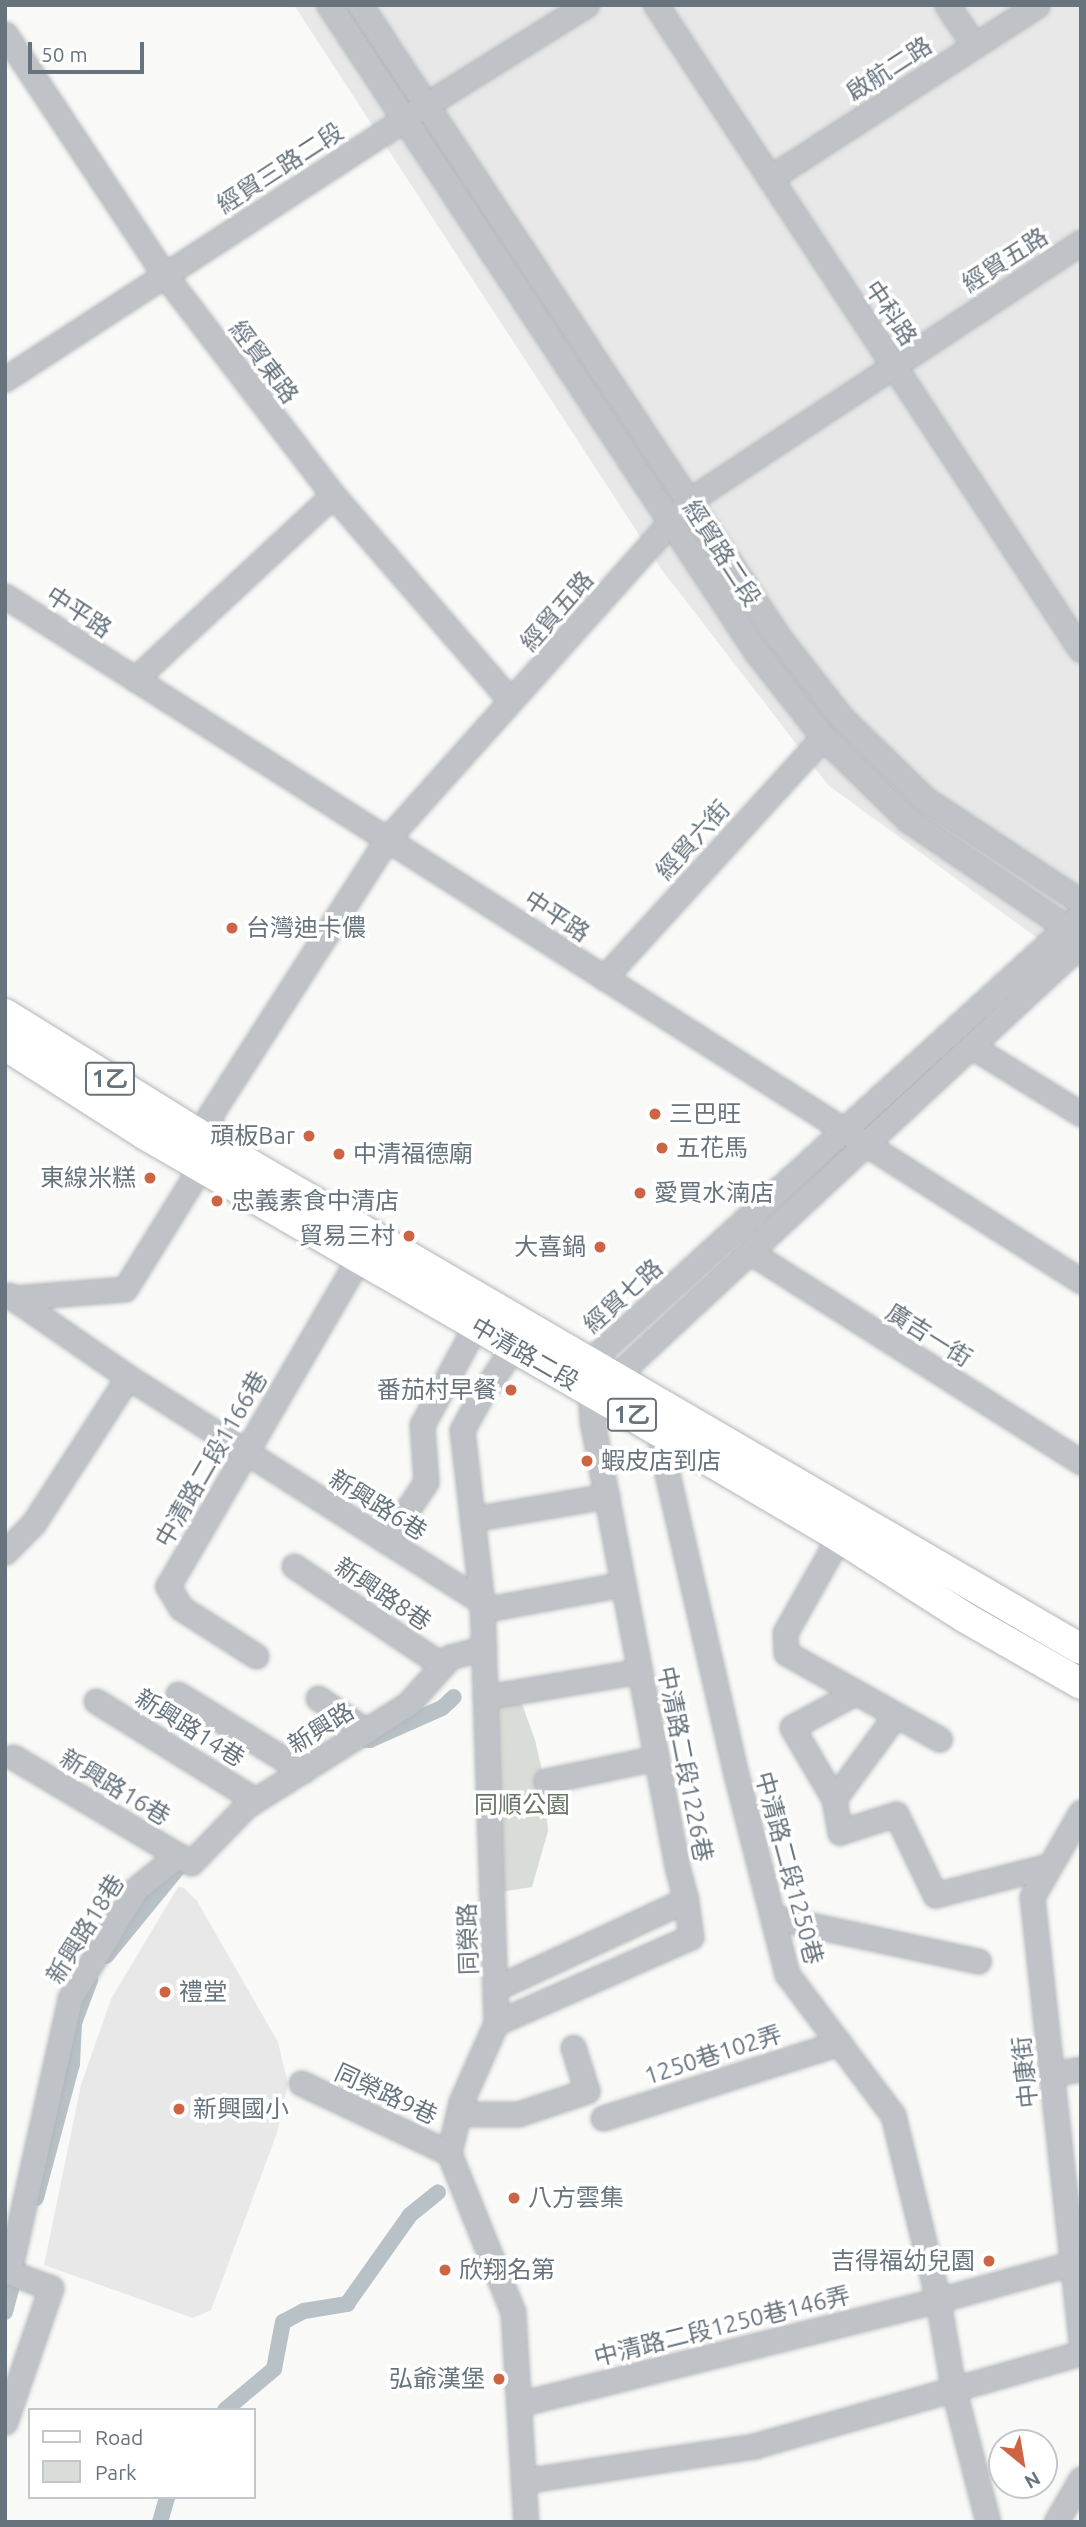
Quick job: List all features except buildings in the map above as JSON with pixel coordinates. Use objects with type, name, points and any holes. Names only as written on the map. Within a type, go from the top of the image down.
[{"type":"main road","name":"中清路二段","points":[[5,1014],[358,1259],[513,1348],[598,1377]]},
{"type":"main road","name":"中清路二段","points":[[5,1045],[207,1155],[598,1377],[964,1617],[1081,1684]]},
{"type":"main road","name":"中清路二段","points":[[661,1417],[1081,1649]]},
{"type":"street","name":"經貿路二段","points":[[329,5],[757,653],[823,737],[908,820],[1077,931]]},
{"type":"street","name":"經貿路二段","points":[[360,5],[690,499],[780,639],[842,718],[925,799],[1081,902]]},
{"type":"street","name":"經貿三路二段","points":[[5,379],[426,105],[586,5]]},
{"type":"street","name":"中科路","points":[[656,5],[1081,650]]},
{"type":"street","points":[[947,5],[974,45]]},
{"type":"street","name":"啟航二路","points":[[770,178],[1037,5]]},
{"type":"street","name":"經貿東路","points":[[5,34],[164,274],[333,495],[510,700]]},
{"type":"street","name":"經貿五路","points":[[207,1155],[210,1115],[388,838],[690,499],[1081,242]]},
{"type":"street","points":[[135,679],[333,495]]},
{"type":"street","name":"中平路","points":[[5,596],[1081,1281]]},
{"type":"street","name":"經貿六街","points":[[604,978],[823,737]]},
{"type":"street","points":[[598,1377],[750,1252],[866,1144],[971,1046],[1077,931]]},
{"type":"street","name":"經貿七路","points":[[598,1377],[844,1130],[1077,931]]},
{"type":"street","points":[[971,1046],[1081,1114]]},
{"type":"street","points":[[8,1294],[125,1289],[207,1155]]},
{"type":"street","name":"廣吉一街","points":[[750,1252],[1081,1462]]},
{"type":"street","name":"中清路二段1166巷","points":[[256,1656],[181,1608],[168,1586],[358,1259]]},
{"type":"street","name":"新興路6巷","points":[[8,1294],[128,1377],[386,1541],[482,1606]]},
{"type":"street","points":[[386,1541],[426,1482],[422,1425],[476,1325]]},
{"type":"street","name":"同榮路","points":[[449,2153],[459,2114],[496,2023],[482,1606],[463,1430],[482,1394],[513,1348]]},
{"type":"street","points":[[5,1552],[33,1524],[128,1377]]},
{"type":"street","name":"中清路二段1226巷","points":[[496,2023],[691,1937],[592,1422],[598,1377]]},
{"type":"street","name":"中清路二段1250巷","points":[[661,1417],[737,1778],[788,1974],[893,2115],[939,2300],[953,2387],[988,2522]]},
{"type":"street","points":[[472,1519],[607,1496]]},
{"type":"street","points":[[839,1537],[785,1633],[786,1653],[939,1739]]},
{"type":"street","name":"新興路8巷","points":[[293,1566],[442,1665]]},
{"type":"street","points":[[482,1606],[623,1584]]},
{"type":"street","name":"新興路","points":[[185,1859],[255,1800],[408,1704],[450,1657],[484,1648]]},
{"type":"street","points":[[485,1697],[640,1671]]},
{"type":"street","points":[[855,1693],[792,1727],[834,1799],[840,1832],[896,1814],[935,1895],[1048,1866]]},
{"type":"street","points":[[178,1694],[303,1771]]},
{"type":"street","points":[[318,1698],[366,1731]]},
{"type":"street","name":"新興路14巷","points":[[96,1701],[255,1800]]},
{"type":"street","points":[[834,1799],[895,1716]]},
{"type":"street","name":"新興路16巷","points":[[13,1757],[185,1859]]},
{"type":"street","points":[[546,1782],[656,1758]]},
{"type":"street","name":"中康街","points":[[1081,1812],[1032,1897],[1081,2338]]},
{"type":"street","name":"新興路18巷","points":[[5,2423],[51,2288],[7,2282],[69,1998],[136,1889],[185,1859]]},
{"type":"street","points":[[496,1988],[686,1900]]},
{"type":"street","points":[[773,1917],[978,1961]]},
{"type":"street","name":"1250巷102弄","points":[[603,2118],[839,2043]]},
{"type":"street","points":[[459,2114],[517,2114],[587,2091],[573,2047]]},
{"type":"street","points":[[1052,2074],[1081,2069]]},
{"type":"street","name":"同榮路9巷","points":[[301,2083],[449,2153]]},
{"type":"street","points":[[449,2153],[513,2312],[526,2522]]},
{"type":"street","name":"中清路二段1250巷146弄","points":[[519,2404],[939,2300],[1073,2263]]},
{"type":"street","points":[[523,2482],[754,2446],[953,2387],[1081,2353]]},
{"type":"street","points":[[1056,2522],[1081,2479]]},
{"type":"shaded area","points":[[294,5],[1081,5],[1081,970],[828,785],[662,570]]},
{"type":"shaded area","name":"新興國小","points":[[178,1887],[184,1888],[197,1901],[278,2042],[288,2084],[277,2133],[211,2310],[193,2318],[44,2265],[81,2085],[111,1999]]},
{"type":"green space","name":"同順公園","points":[[521,1701],[535,1740],[544,1779],[548,1831],[532,1887],[501,1892],[492,1707]]},
{"type":"waterway","points":[[357,1739],[370,1740],[442,1708],[454,1697]]},
{"type":"waterway","points":[[106,1956],[187,1857]]},
{"type":"waterway","points":[[36,2198],[72,2064],[74,2023],[90,1980]]},
{"type":"waterway","points":[[227,2408],[274,2369],[283,2322],[304,2311],[347,2304],[410,2215],[438,2192]]},
{"type":"waterway","points":[[5,2312],[17,2267]]},
{"type":"waterway","points":[[160,2522],[166,2499]]},
{"type":"place","name":"台灣迪卡儂","points":[[232,928]]},
{"type":"place","name":"三巴旺","points":[[655,1114]]},
{"type":"place","name":"頑板Bar","points":[[309,1136]]},
{"type":"place","name":"五花馬","points":[[662,1148]]},
{"type":"place","name":"中清福德廟","points":[[339,1154]]},
{"type":"place","name":"東線米糕","points":[[150,1178]]},
{"type":"place","name":"愛買水湳店","points":[[640,1193]]},
{"type":"place","name":"忠義素食中清店","points":[[217,1201]]},
{"type":"place","name":"貿易三村","points":[[409,1236]]},
{"type":"place","name":"大喜鍋","points":[[600,1247]]},
{"type":"place","name":"番茄村早餐","points":[[511,1390]]},
{"type":"place","name":"蝦皮店到店","points":[[587,1461]]},
{"type":"place","name":"禮堂","points":[[165,1992]]},
{"type":"place","name":"新興國小","points":[[179,2109]]},
{"type":"place","name":"八方雲集","points":[[514,2198]]},
{"type":"place","name":"吉得福幼兒園","points":[[989,2261]]},
{"type":"place","name":"欣翔名第","points":[[445,2270]]},
{"type":"place","name":"弘爺漢堡","points":[[499,2379]]}]
